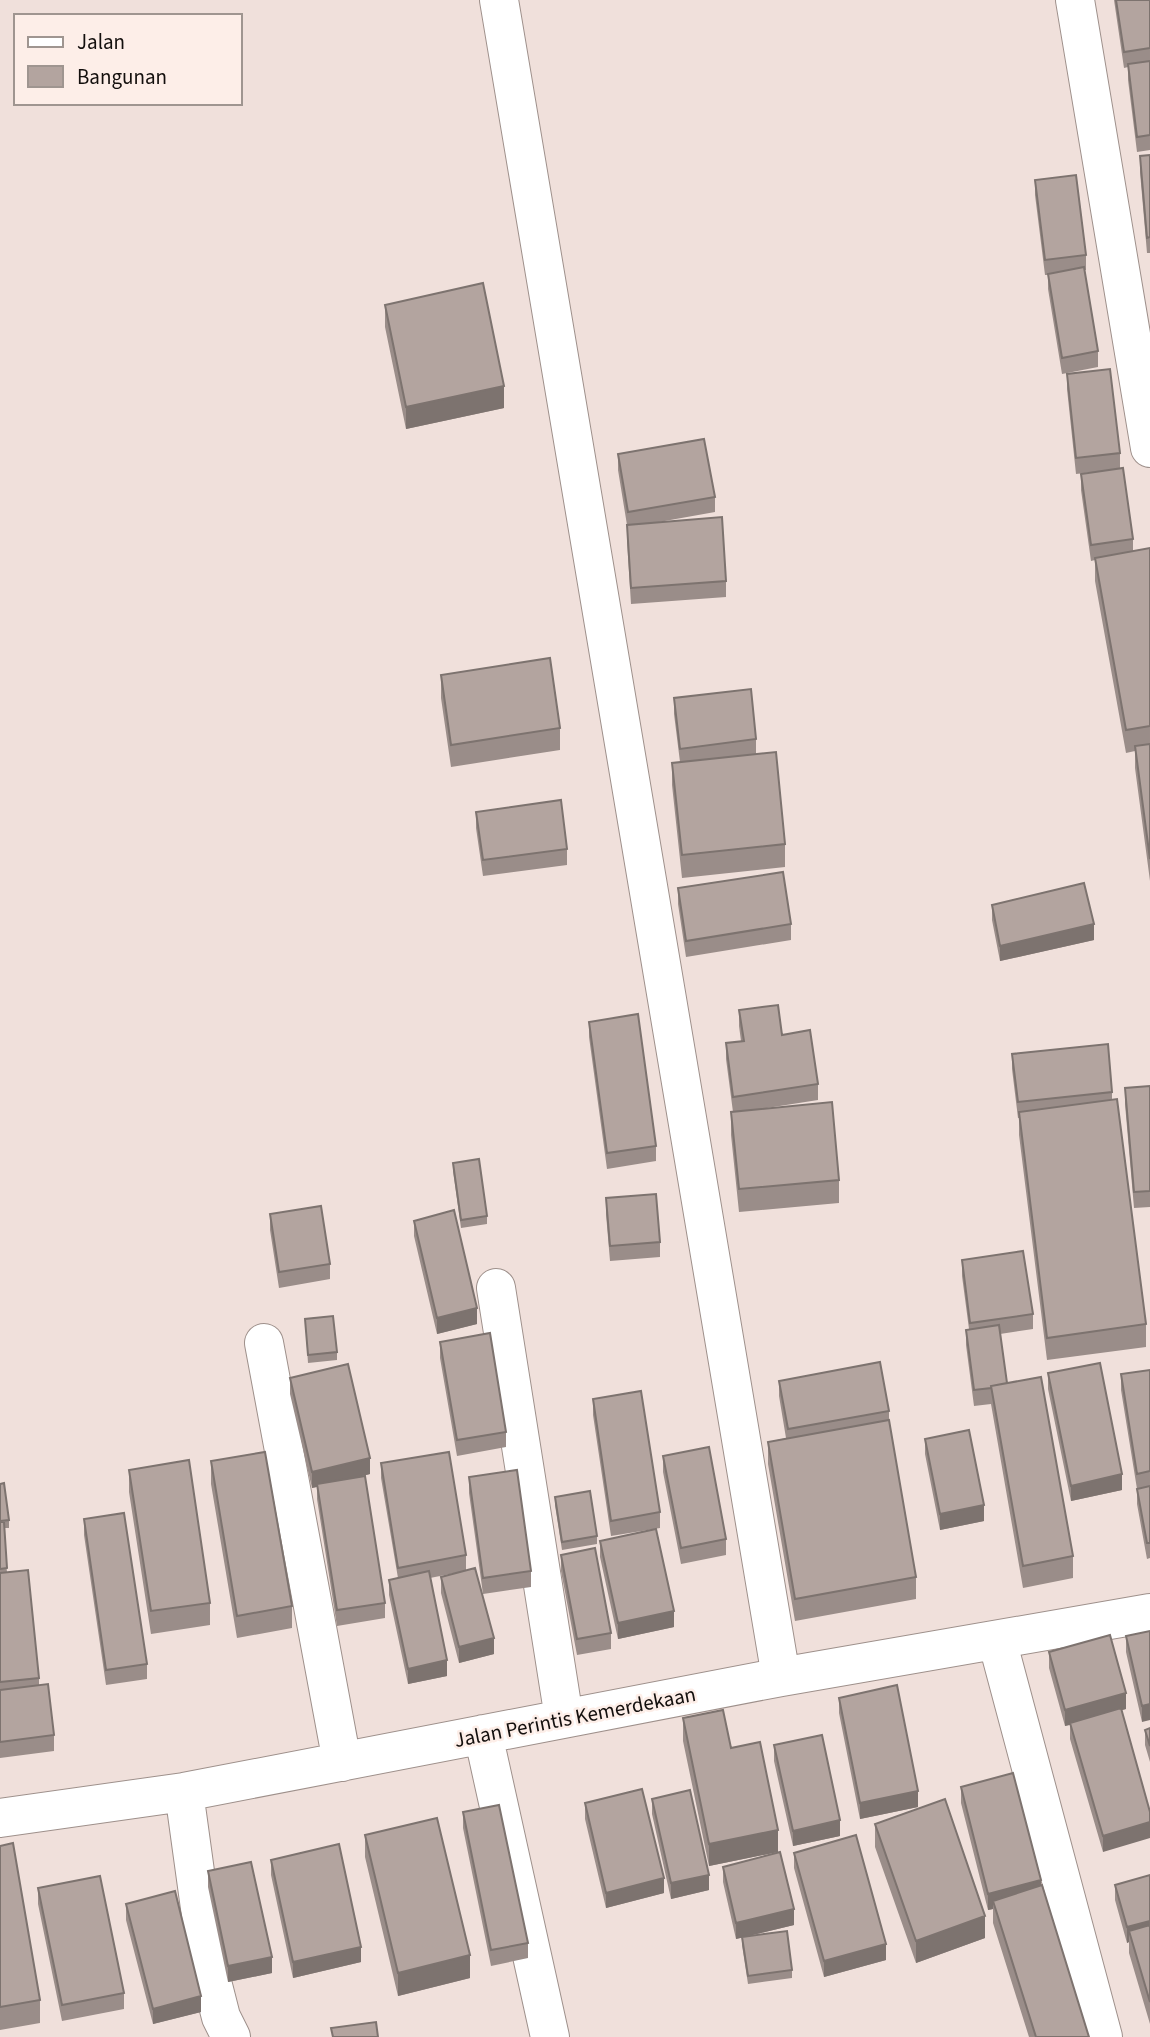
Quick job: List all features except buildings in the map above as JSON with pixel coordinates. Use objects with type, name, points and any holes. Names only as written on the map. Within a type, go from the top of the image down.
[{"type":"street","points":[[499,0],[781,1677]]},
{"type":"street","points":[[1075,0],[1150,448]]},
{"type":"street","points":[[496,1288],[564,1718]]},
{"type":"street","points":[[264,1343],[342,1762]]},
{"type":"street","name":"Jalan Perintis Kemerdekaan","points":[[0,1818],[184,1792],[781,1677],[1150,1614]]},
{"type":"street","points":[[997,1640],[1103,2037]]},
{"type":"street","points":[[483,1734],[550,2037]]},
{"type":"street","points":[[184,1792],[208,1966],[221,2017],[231,2037]]}]
